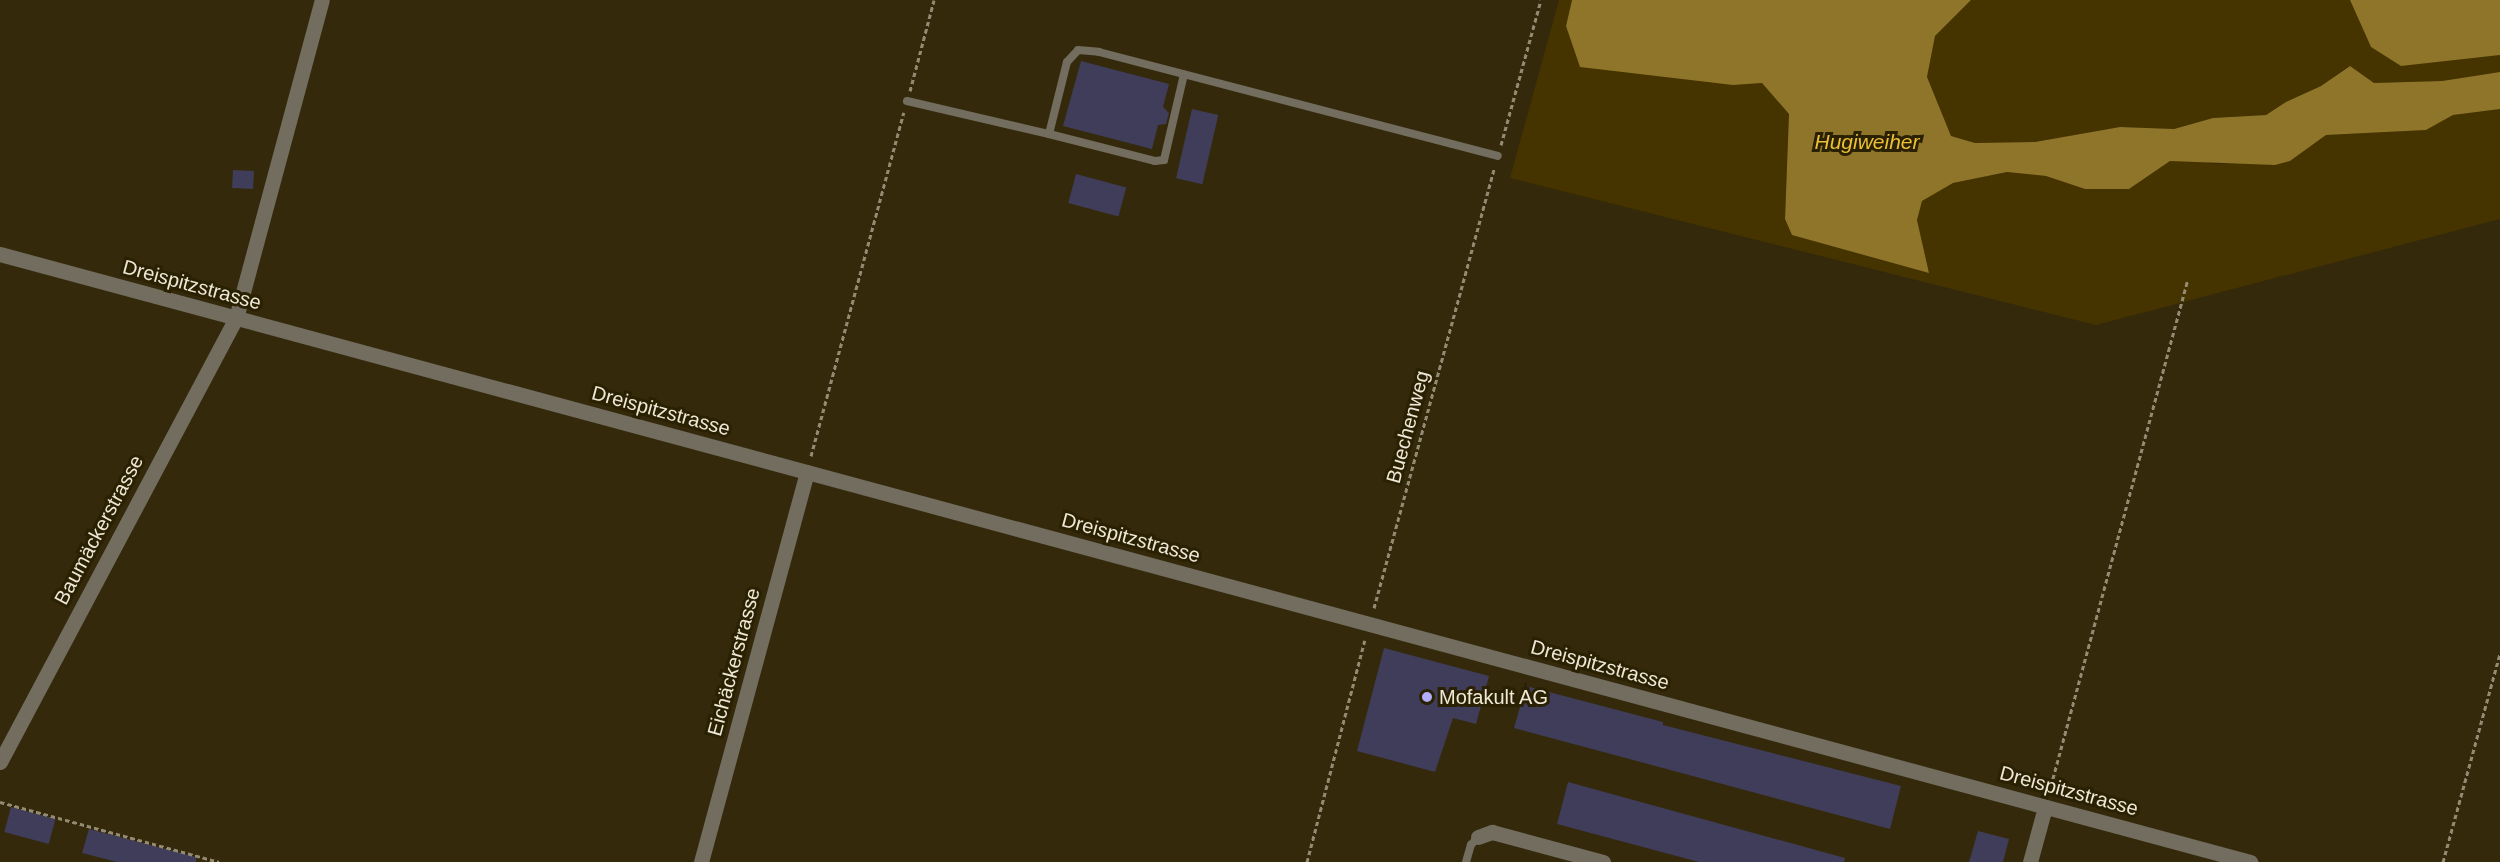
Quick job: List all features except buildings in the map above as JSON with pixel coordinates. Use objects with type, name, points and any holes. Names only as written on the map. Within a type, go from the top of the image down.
[{"type":"street","name":"Baumäckerstrasse","points":[[0,762],[236,318],[322,0]]},
{"type":"street","name":"Dreispitzstrasse","points":[[0,254],[2250,862]]},
{"type":"street","name":"Eichäckerstrasse","points":[[701,862],[807,472]]},
{"type":"street","points":[[2030,862],[2045,807]]},
{"type":"street","points":[[1478,837],[1492,832],[1603,862]]},
{"type":"lane","points":[[1049,134],[1066,62],[1078,50],[1099,52],[1498,156]]},
{"type":"lane","points":[[907,101],[1155,161],[1164,160],[1184,74]]},
{"type":"lane","points":[[1466,862],[1471,844],[1478,837]]},
{"type":"path","points":[[807,472],[934,0]]},
{"type":"path","name":"Buechenweg","points":[[1307,862],[1540,0]]},
{"type":"path","points":[[2045,807],[2188,279]]},
{"type":"path","points":[[2443,862],[2500,653]]},
{"type":"path","points":[[0,802],[219,862]]},
{"type":"shaded area","points":[[1559,0],[1572,0],[1566,26],[1733,85],[1762,83],[1789,114],[1785,219],[1929,273],[1917,220],[1922,201],[1953,183],[2007,172],[2046,176],[2085,189],[2129,189],[2170,161],[2195,160],[2215,164],[2290,161],[2326,135],[2426,130],[2453,115],[2500,109],[2500,219],[2096,325],[1510,178]]},
{"type":"shaded area","points":[[1971,0],[2350,0],[2371,47],[2401,66],[2500,55],[2500,72],[2442,81],[2374,83],[2349,66],[2321,86],[2286,102],[2266,115],[2213,118],[2174,129],[2120,127],[2035,142],[1975,143],[1951,136],[1927,77],[1935,36]]},
{"type":"water","name":"Hugiweiher","points":[[1572,0],[1971,0],[1935,36],[1927,77],[1951,136],[1975,143],[2035,142],[2120,127],[2174,129],[2213,118],[2266,115],[2286,102],[2321,86],[2350,66],[2374,83],[2442,81],[2500,72],[2500,109],[2453,115],[2426,130],[2326,135],[2290,161],[2275,165],[2170,161],[2129,189],[2085,189],[2046,176],[2007,172],[1953,183],[1922,201],[1917,220],[1929,273],[1792,235],[1785,219],[1789,114],[1762,83],[1733,85],[1580,67],[1566,26]]},
{"type":"water","points":[[2350,0],[2500,0],[2500,55],[2401,66],[2371,47]]},
{"type":"place","name":"Mofakult AG","points":[[1427,697]]}]
